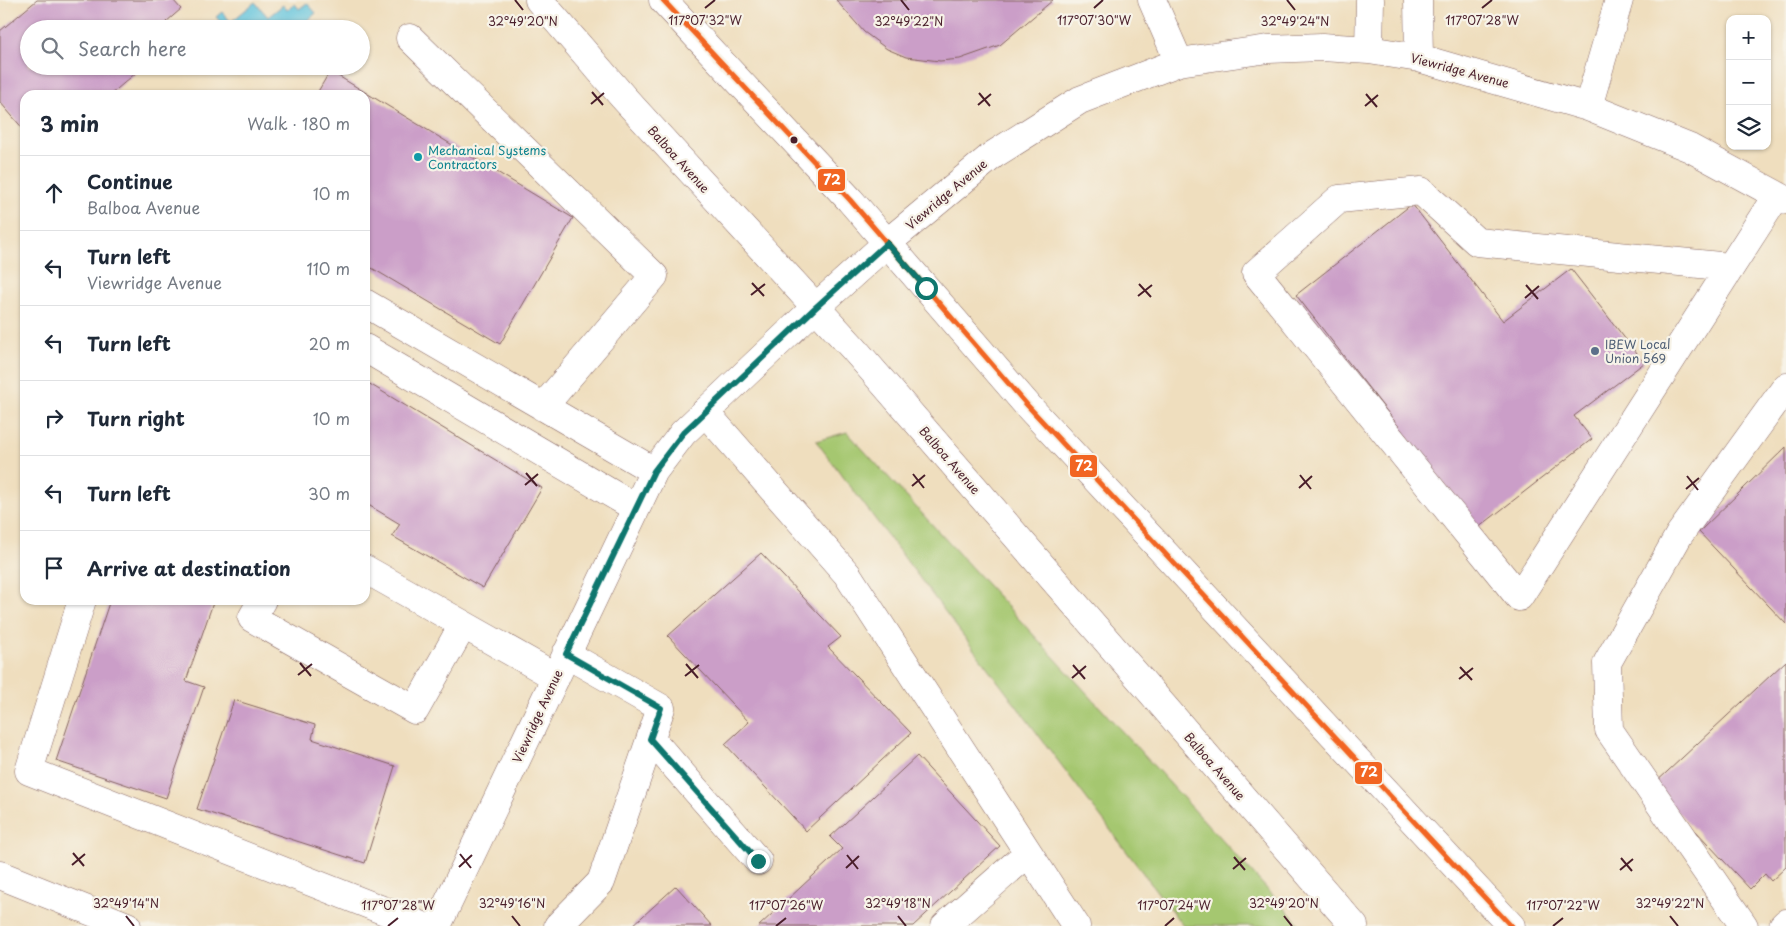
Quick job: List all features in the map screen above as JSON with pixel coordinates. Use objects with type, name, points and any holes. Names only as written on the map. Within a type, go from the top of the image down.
[{"type":"main road","name":"Balboa Avenue","points":[[539,0],[623,97],[854,349],[1354,926]]},
{"type":"main road","points":[[663,0],[850,200],[1035,413],[1511,926]]},
{"type":"main road","points":[[1152,0],[1179,62]]},
{"type":"main road","points":[[1369,50],[1370,0]]},
{"type":"main road","points":[[1418,0],[1419,58]]},
{"type":"main road","points":[[1588,107],[1619,0]]},
{"type":"main road","points":[[410,38],[654,276],[543,407]]},
{"type":"main road","name":"Viewridge Avenue","points":[[437,926],[654,471],[683,433],[815,308],[887,243],[993,155],[1080,100],[1179,62],[1268,49],[1322,47],[1369,50],[1419,58],[1588,107],[1690,148],[1782,198]]},
{"type":"main road","points":[[1730,267],[1477,242],[1421,191],[1339,199],[1256,273],[1519,596],[1730,267],[1782,198]]},
{"type":"main road","points":[[370,306],[654,471]]},
{"type":"main road","points":[[370,351],[636,508]]},
{"type":"main road","points":[[1744,926],[1609,730],[1606,663],[1679,535],[1786,387]]},
{"type":"main road","points":[[705,412],[847,574],[1076,926]]},
{"type":"main road","points":[[370,572],[463,624],[661,708],[601,882],[558,926]]},
{"type":"main road","points":[[80,605],[29,771],[423,926]]},
{"type":"main road","points":[[259,605],[252,618],[415,710],[463,624]]},
{"type":"main road","points":[[650,739],[758,861]]},
{"type":"main road","points":[[945,926],[1028,852]]},
{"type":"main road","points":[[0,875],[127,926]]},
{"type":"main road","points":[[1783,926],[1786,923]]},
{"type":"green space","points":[[847,432],[1301,926],[1183,926],[816,441]]},
{"type":"water","points":[[255,2],[268,17],[283,5],[287,10],[295,4],[299,9],[307,3],[316,13],[308,20],[233,20]]},
{"type":"water","points":[[222,12],[229,20],[219,20],[216,17]]},
{"type":"building","points":[[37,0],[173,0],[181,9],[168,20],[20,20],[20,75],[133,75],[116,90],[20,90],[20,125],[0,102],[0,31]]},
{"type":"building","points":[[836,0],[1053,0],[1000,45],[960,59],[940,61],[906,57],[887,49],[864,32]]},
{"type":"building","name":"Mechanical Systems Contractors","points":[[328,75],[337,75],[361,90],[319,90]]},
{"type":"building","name":"Mechanical Systems Contractors","points":[[370,95],[573,218],[500,344],[370,267]]},
{"type":"building","points":[[1412,204],[1503,321],[1571,269],[1644,363],[1574,416],[1592,439],[1478,528],[1296,295]]},
{"type":"building","points":[[370,384],[542,488],[483,588],[392,536],[400,524],[370,506]]},
{"type":"building","points":[[1786,447],[1786,624],[1699,532]]},
{"type":"building","points":[[761,553],[841,637],[828,647],[911,733],[806,831],[725,744],[749,722],[668,636]]},
{"type":"building","points":[[108,605],[212,605],[186,681],[204,687],[166,798],[56,761]]},
{"type":"building","points":[[1786,661],[1786,867],[1771,881],[1765,874],[1750,889],[1653,785]]},
{"type":"building","points":[[234,700],[315,725],[312,739],[395,766],[365,863],[197,809]]},
{"type":"building","points":[[917,756],[1000,846],[913,926],[759,926],[842,849],[830,837]]},
{"type":"building","points":[[676,886],[712,926],[632,926],[664,897]]},
{"type":"transit line","name":"72","points":[[663,0],[850,200],[1028,406],[1511,926]]},
{"type":"place","name":"Mechanical Systems Contractors","points":[[418,157]]},
{"type":"place","name":"IBEW Local Union 569","points":[[1595,351]]},
{"type":"route","points":[[758,861],[650,739],[661,708],[566,654],[654,471],[683,433],[815,308],[887,243],[926,288]]}]
